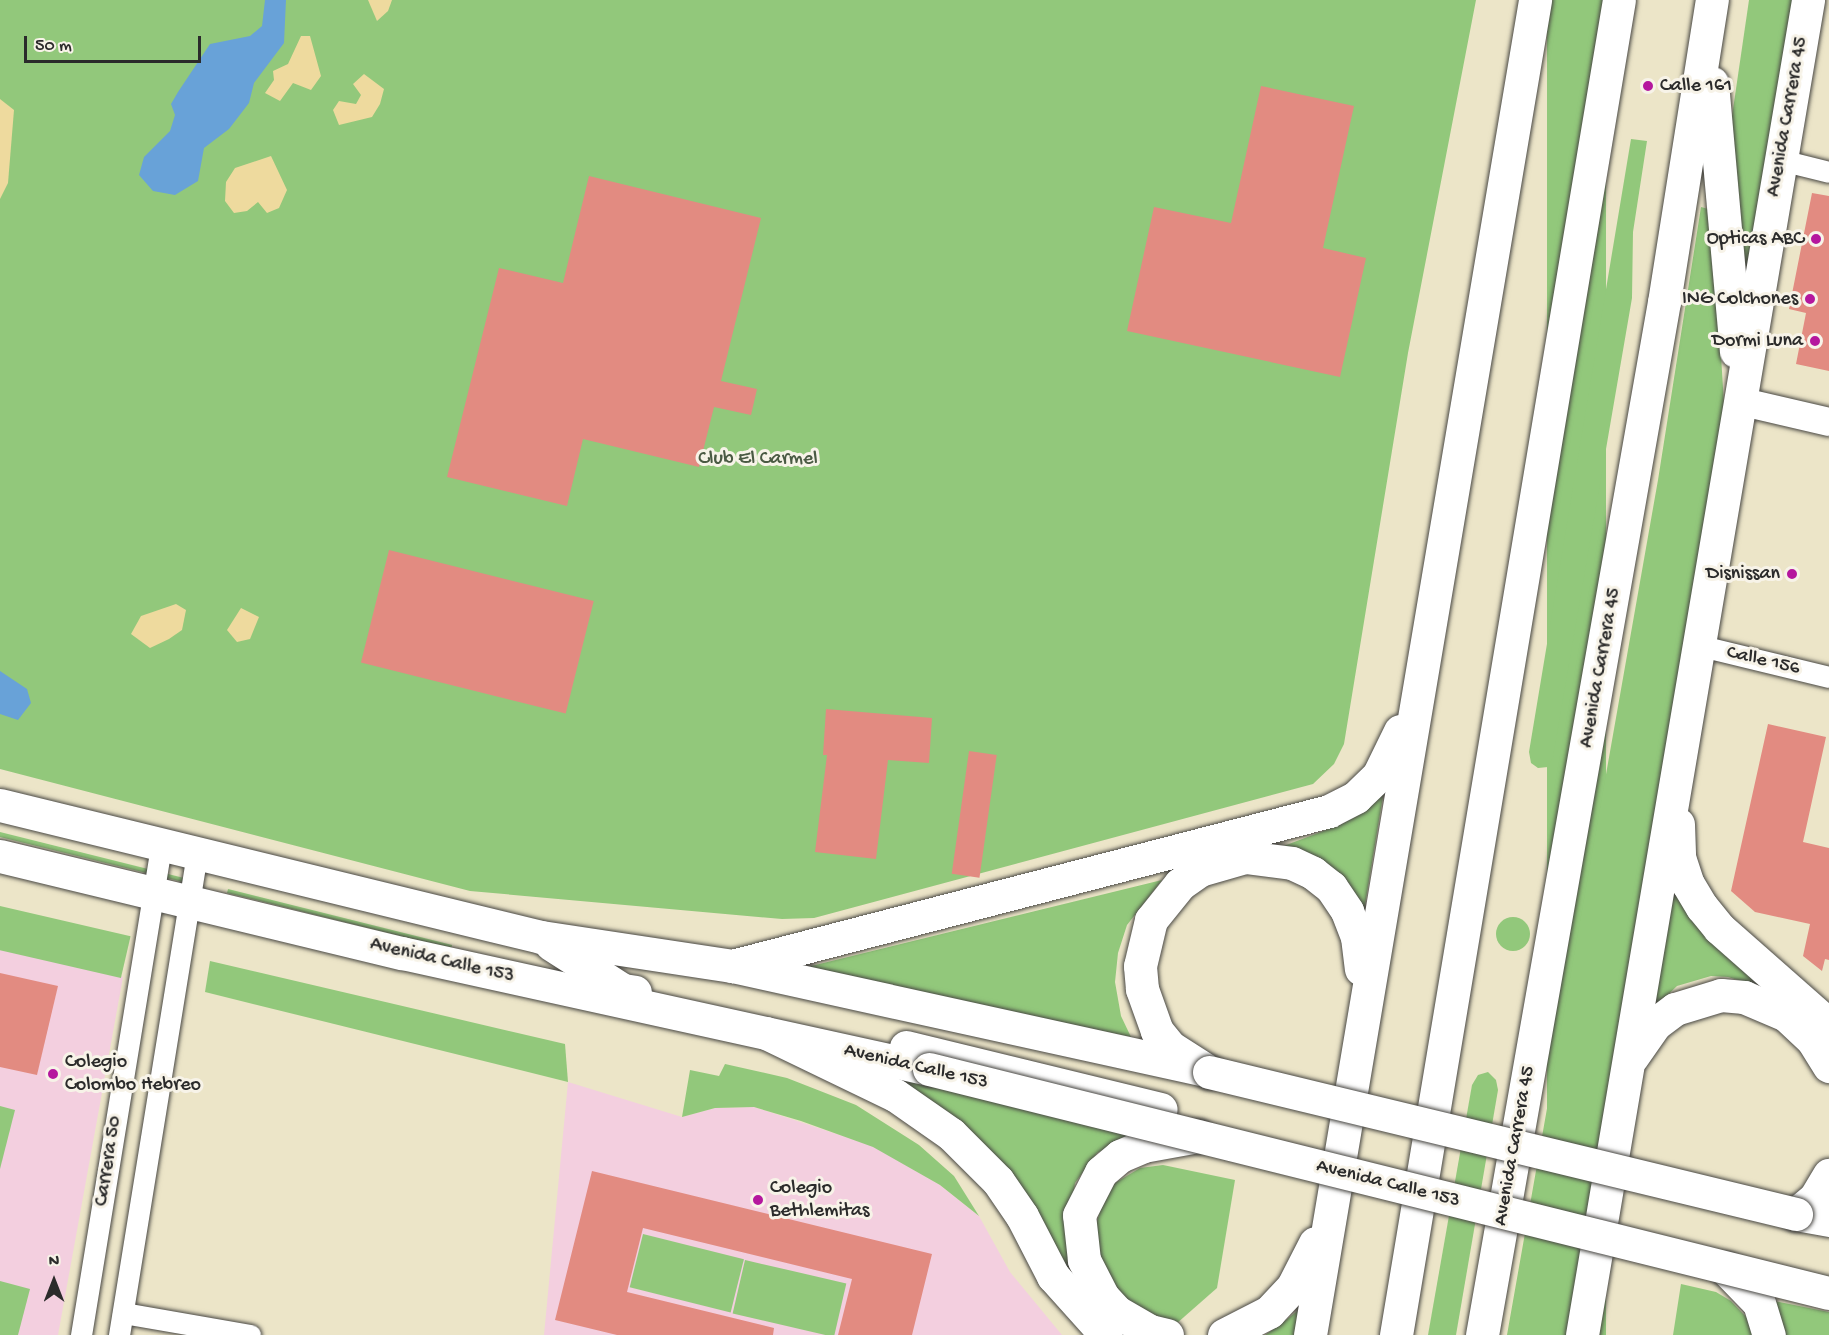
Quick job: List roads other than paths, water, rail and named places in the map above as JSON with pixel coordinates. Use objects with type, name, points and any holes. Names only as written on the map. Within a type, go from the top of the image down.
[{"type":"main road","points":[[1310,1335],[1362,1007],[1535,0]]},
{"type":"main road","points":[[1396,1335],[1619,0]]},
{"type":"main road","name":"Avenida Carrera 45","points":[[1581,1335],[1628,1066],[1676,764],[1808,0]]},
{"type":"main road","points":[[1711,10],[1739,401]]},
{"type":"main road","name":"Avenida Carrera 45","points":[[1482,1335],[1636,465],[1711,10]]},
{"type":"main road","points":[[732,966],[1329,811],[1356,797],[1378,776],[1396,744],[1421,672]]},
{"type":"main road","points":[[1676,764],[1679,857],[1688,884],[1719,928],[1829,1025]]},
{"type":"main road","name":"Avenida Calle 153","points":[[0,805],[541,937],[732,966],[942,1010],[1829,1220]]},
{"type":"main road","name":"Avenida Calle 153","points":[[0,856],[766,1033],[931,1061],[1198,1136],[1829,1293]]},
{"type":"main road","points":[[1209,1072],[1170,1047],[1157,1031],[1142,989],[1143,942],[1164,900],[1180,884],[1211,866],[1245,857],[1268,858],[1313,873],[1331,887],[1347,911],[1357,937],[1362,1007]]},
{"type":"main road","name":"Avenida Calle 153","points":[[541,937],[623,990],[1829,1272]]},
{"type":"main road","points":[[1628,1066],[1638,1043],[1655,1024],[1675,1009],[1721,995],[1766,1004],[1786,1015],[1812,1039],[1829,1066]]},
{"type":"main road","points":[[766,1033],[895,1095],[951,1134],[998,1181],[1022,1216],[1053,1276],[1106,1335]]},
{"type":"main road","points":[[1167,1335],[1150,1331],[1116,1311],[1102,1297],[1084,1260],[1079,1215],[1101,1172],[1120,1156],[1143,1146],[1198,1136]]},
{"type":"main road","points":[[1796,1214],[1815,1198],[1829,1175]]},
{"type":"main road","points":[[1224,1335],[1269,1312],[1293,1286],[1306,1267],[1332,1196]]},
{"type":"main road","points":[[1726,1269],[1759,1303],[1769,1335]]},
{"type":"main road","points":[[1587,1303],[1591,1335]]},
{"type":"street","points":[[1781,160],[1829,171]]},
{"type":"street","points":[[1739,401],[1829,422]]},
{"type":"street","name":"Calle 156","points":[[1697,645],[1829,677]]},
{"type":"street","name":"Carrera 50","points":[[81,1335],[161,845]]},
{"type":"street","name":"Carrera 50","points":[[119,1335],[197,853]]},
{"type":"street","points":[[123,1313],[249,1335]]},
{"type":"water","points":[[265,0],[286,0],[284,43],[254,83],[249,103],[229,129],[204,148],[198,181],[175,195],[153,191],[139,175],[144,157],[170,131],[175,115],[171,104],[178,92],[210,44],[250,36],[262,26]]},
{"type":"water","points":[[0,671],[27,689],[31,703],[18,720],[0,714]]},
{"type":"place","name":"Calle 161","points":[[1648,86]]},
{"type":"place","name":"Opticas ABC","points":[[1816,239]]},
{"type":"place","name":"ING Colchones","points":[[1810,299]]},
{"type":"place","name":"Dormi Luna","points":[[1815,341]]},
{"type":"place","name":"Disnissan","points":[[1792,574]]},
{"type":"place","name":"Colegio Colombo Hebreo","points":[[53,1074]]},
{"type":"place","name":"Colegio Bethlemitas","points":[[758,1200]]},
{"type":"park label","name":"Club El Carmel","points":[[758,459]]}]
